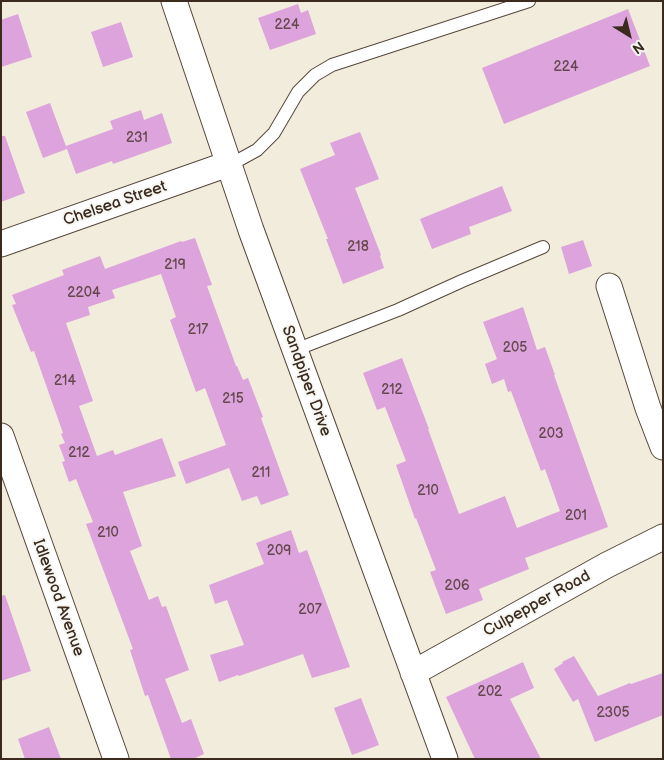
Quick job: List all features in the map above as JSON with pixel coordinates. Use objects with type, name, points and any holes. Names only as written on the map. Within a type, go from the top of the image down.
[{"type":"street","name":"Sandpiper Drive","points":[[174,1],[251,230],[445,759]]},
{"type":"street","name":"Chelsea Street","points":[[1,244],[228,164]]},
{"type":"street","points":[[609,286],[648,408],[663,447]]},
{"type":"street","name":"Idlewood Avenue","points":[[1,436],[116,759]]},
{"type":"street","name":"Culpepper Road","points":[[413,673],[607,565],[663,537]]},
{"type":"lane","points":[[228,164],[237,162],[257,150],[274,133],[298,92],[315,75],[332,65],[529,1]]},
{"type":"lane","points":[[295,350],[398,310],[543,247]]},
{"type":"building","points":[[298,4],[301,13],[308,10],[316,34],[270,50],[258,18]]},
{"type":"building","points":[[628,9],[650,66],[504,124],[482,68]]},
{"type":"building","points":[[18,14],[32,57],[1,67],[1,20]]},
{"type":"building","points":[[121,22],[133,57],[103,67],[91,32]]},
{"type":"building","points":[[50,103],[67,149],[43,158],[26,112]]},
{"type":"building","points":[[141,110],[144,120],[162,113],[172,143],[113,164],[112,161],[76,174],[66,146],[113,129],[110,121]]},
{"type":"building","points":[[360,132],[379,179],[355,188],[381,255],[384,268],[343,284],[326,239],[328,239],[300,169],[335,155],[330,143]]},
{"type":"building","points":[[1,136],[5,136],[25,193],[1,202]]},
{"type":"building","points":[[502,186],[512,211],[469,227],[471,234],[432,249],[420,219]]},
{"type":"building","points":[[195,238],[212,285],[207,286],[236,366],[243,380],[248,378],[289,495],[261,505],[257,496],[242,501],[229,468],[186,484],[178,462],[226,445],[205,388],[196,392],[170,320],[176,317],[161,274],[112,290],[115,298],[88,307],[90,315],[66,323],[93,401],[79,406],[97,456],[113,450],[115,455],[162,438],[176,476],[123,492],[142,546],[130,551],[149,600],[158,596],[162,607],[166,606],[189,670],[165,679],[182,723],[191,719],[204,754],[193,759],[171,759],[148,695],[145,696],[130,650],[133,649],[86,524],[93,522],[76,479],[69,482],[62,462],[65,461],[59,445],[65,443],[61,434],[63,433],[34,351],[31,352],[12,305],[16,304],[12,295],[64,275],[62,270],[100,256],[105,269],[181,241]]},
{"type":"building","points":[[583,240],[592,266],[569,274],[561,247]]},
{"type":"building","points":[[523,307],[537,350],[545,347],[608,527],[525,558],[529,569],[479,589],[483,600],[446,614],[430,572],[436,570],[396,465],[406,461],[385,407],[377,410],[363,373],[402,358],[459,514],[505,496],[517,528],[560,511],[545,469],[541,471],[511,391],[508,392],[504,379],[492,384],[485,364],[497,359],[483,322]]},
{"type":"building","points":[[291,530],[299,553],[307,550],[350,667],[312,678],[303,654],[219,682],[210,655],[244,645],[227,600],[215,604],[209,585],[264,564],[256,543]]},
{"type":"building","points":[[5,595],[31,671],[1,681],[1,596]]},
{"type":"building","points":[[574,656],[598,696],[630,683],[663,673],[663,715],[595,742],[578,699],[573,702],[554,669],[562,662]]},
{"type":"building","points":[[523,662],[534,688],[510,699],[541,759],[475,759],[446,697]]},
{"type":"building","points":[[361,698],[379,745],[352,755],[334,708]]},
{"type":"building","points":[[49,727],[61,759],[25,759],[18,739]]}]
